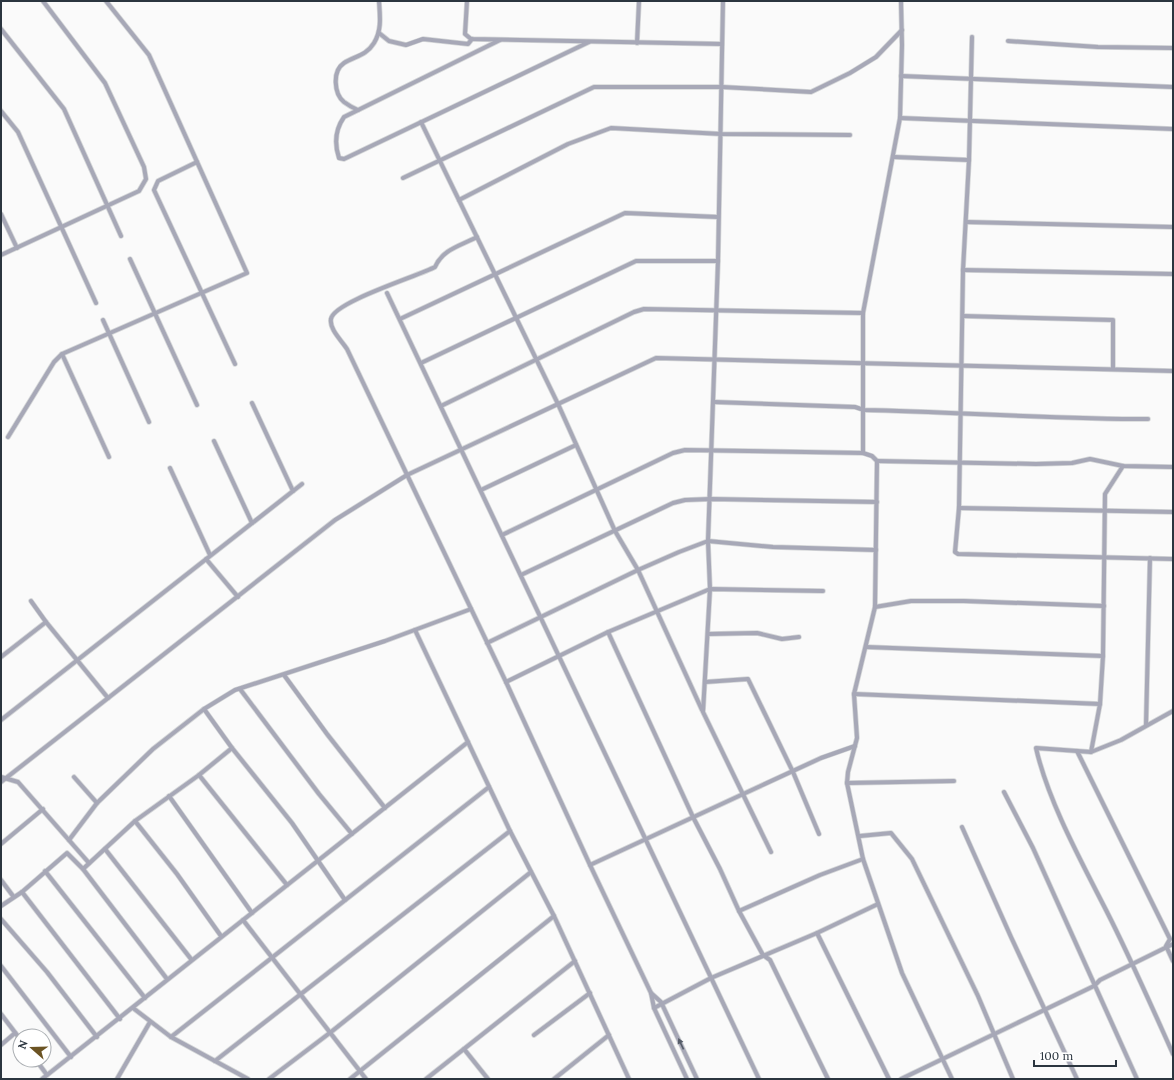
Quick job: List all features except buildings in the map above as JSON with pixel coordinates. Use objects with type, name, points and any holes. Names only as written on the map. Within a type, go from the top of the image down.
[{"type":"street","points":[[1,255],[139,191],[146,179],[144,167],[105,83],[43,1]]},
{"type":"street","points":[[8,437],[54,362],[62,354],[247,273],[149,55],[106,1]]},
{"type":"street","points":[[358,110],[344,102],[339,96],[336,85],[337,72],[343,64],[364,55],[374,44],[379,34],[379,1]]},
{"type":"street","points":[[467,1],[465,34],[467,37],[472,39],[722,44]]},
{"type":"street","points":[[637,43],[639,1]]},
{"type":"street","points":[[703,712],[710,589],[708,541],[713,450],[723,1]]},
{"type":"street","points":[[863,453],[863,313],[894,157],[900,118],[902,30],[901,1]]},
{"type":"street","points":[[1,29],[64,109],[121,236]]},
{"type":"street","points":[[403,178],[439,159],[594,86],[722,88],[810,92],[850,73],[876,56],[902,30]]},
{"type":"street","points":[[379,34],[389,41],[406,45],[423,39],[468,44],[472,39]]},
{"type":"street","points":[[972,37],[969,160],[964,270],[959,508],[956,552],[958,554],[1150,558],[1173,560]]},
{"type":"street","points":[[500,40],[344,117],[336,132],[336,148],[339,158],[344,159],[588,42]]},
{"type":"street","points":[[1008,41],[1098,47],[1173,48]]},
{"type":"street","points":[[901,76],[1173,87]]},
{"type":"street","points":[[1,111],[18,132],[96,303]]},
{"type":"street","points":[[900,118],[1173,129]]},
{"type":"street","points":[[421,122],[558,404],[615,531],[638,570],[703,712],[771,852]]},
{"type":"street","points":[[459,200],[568,144],[612,128],[721,134],[850,135]]},
{"type":"street","points":[[894,157],[969,160]]},
{"type":"street","points":[[197,162],[158,181],[154,190],[235,364]]},
{"type":"street","points":[[400,319],[625,213],[718,217]]},
{"type":"street","points":[[1,214],[17,248]]},
{"type":"street","points":[[966,222],[1173,227]]},
{"type":"street","points":[[477,237],[444,253],[439,258],[435,267],[363,295],[334,313],[331,319],[332,326],[347,349],[506,682],[651,993],[654,1008],[687,1079]]},
{"type":"street","points":[[130,259],[197,405]]},
{"type":"street","points":[[420,363],[636,261],[718,261]]},
{"type":"street","points":[[964,270],[1173,274]]},
{"type":"street","points":[[387,293],[759,1079]]},
{"type":"street","points":[[441,406],[634,312],[644,309],[863,313]]},
{"type":"street","points":[[963,316],[1113,320],[1113,368]]},
{"type":"street","points":[[103,320],[149,422]]},
{"type":"street","points":[[62,354],[109,457]]},
{"type":"street","points":[[2,779],[238,597],[335,520],[407,475],[656,358],[962,364],[1173,371]]},
{"type":"street","points":[[714,402],[855,407],[864,410],[961,412],[1103,419],[1148,419]]},
{"type":"street","points":[[252,403],[293,491]]},
{"type":"street","points":[[214,441],[252,523]]},
{"type":"street","points":[[481,490],[576,445]]},
{"type":"street","points":[[502,535],[673,453],[685,450],[863,453],[872,456],[878,461],[1036,464],[1072,463],[1090,459],[1123,466],[1173,467]]},
{"type":"street","points":[[878,461],[875,607],[854,694],[857,738],[848,772],[848,783],[860,836],[863,859],[889,931],[902,973],[952,1079]]},
{"type":"street","points":[[1091,752],[1100,704],[1103,656],[1105,494],[1123,466]]},
{"type":"street","points":[[170,468],[210,555]]},
{"type":"street","points":[[1,720],[302,484]]},
{"type":"street","points":[[521,575],[673,503],[685,500],[711,499],[877,502]]},
{"type":"street","points":[[959,508],[1173,512]]},
{"type":"street","points":[[487,643],[638,570],[708,541],[773,547],[876,550]]},
{"type":"street","points":[[1146,725],[1150,558]]},
{"type":"street","points":[[206,559],[238,597]]},
{"type":"street","points":[[506,682],[608,632],[710,589],[823,591]]},
{"type":"street","points":[[31,601],[46,622],[108,698]]},
{"type":"street","points":[[875,607],[911,601],[964,601],[1104,606]]},
{"type":"street","points":[[68,840],[97,803],[154,749],[204,709],[240,689],[471,610]]},
{"type":"street","points":[[1,657],[46,622]]},
{"type":"street","points":[[415,630],[510,831],[554,916],[629,1079]]},
{"type":"street","points":[[608,632],[693,817],[720,869],[739,912],[763,955],[770,960],[828,1079]]},
{"type":"street","points":[[708,634],[757,633],[782,639],[799,638]]},
{"type":"street","points":[[866,647],[1103,656]]},
{"type":"street","points":[[284,675],[327,734],[385,808]]},
{"type":"street","points":[[705,682],[748,679],[793,772],[819,834]]},
{"type":"street","points":[[240,689],[319,794],[352,834]]},
{"type":"street","points":[[854,694],[1100,704]]},
{"type":"street","points":[[204,709],[232,748],[292,823],[317,862],[345,900]]},
{"type":"street","points":[[1173,711],[1120,740],[1091,752],[1036,748],[1045,781],[1083,865],[1133,964],[1173,1054]]},
{"type":"street","points":[[42,1079],[120,1019],[191,959],[252,913],[468,742]]},
{"type":"street","points":[[590,865],[821,758],[855,746]]},
{"type":"street","points":[[83,869],[135,821],[199,775],[232,748]]},
{"type":"street","points":[[1077,751],[1170,940],[1166,946]]},
{"type":"street","points":[[199,775],[287,885]]},
{"type":"street","points":[[74,777],[97,803]]},
{"type":"street","points":[[2,779],[18,782],[89,863]]},
{"type":"street","points":[[848,783],[954,780]]},
{"type":"street","points":[[170,1037],[418,845],[489,787]]},
{"type":"street","points":[[1004,792],[1033,848],[1136,1079]]},
{"type":"street","points":[[168,796],[252,913]]},
{"type":"street","points":[[1,844],[43,810]]},
{"type":"street","points":[[135,821],[177,874],[222,936]]},
{"type":"street","points":[[962,827],[1010,937],[1046,1010],[1077,1079]]},
{"type":"street","points":[[215,1061],[510,831]]},
{"type":"street","points":[[860,836],[892,833],[912,859],[975,989],[1013,1079]]},
{"type":"street","points":[[105,849],[191,959]]},
{"type":"street","points":[[1,906],[13,896],[22,892],[67,853],[83,869],[167,979]]},
{"type":"street","points":[[739,912],[820,875],[863,859]]},
{"type":"street","points":[[45,871],[145,998]]},
{"type":"street","points":[[269,1079],[331,1032],[531,872]]},
{"type":"street","points":[[1,880],[13,896]]},
{"type":"street","points":[[22,892],[120,1019]]},
{"type":"street","points":[[654,1008],[662,1002],[711,978],[818,933],[878,904]]},
{"type":"street","points":[[350,1079],[554,916]]},
{"type":"street","points":[[1,919],[47,972],[97,1037]]},
{"type":"street","points":[[243,920],[273,956],[366,1079]]},
{"type":"street","points":[[818,933],[889,1079]]},
{"type":"street","points":[[901,1079],[1046,1010],[1094,986],[1100,980],[1166,946],[1173,944]]},
{"type":"street","points":[[1166,946],[1173,961]]},
{"type":"street","points":[[426,1079],[575,961]]},
{"type":"street","points":[[1,966],[71,1057]]},
{"type":"street","points":[[534,1035],[590,993]]},
{"type":"street","points":[[651,993],[662,1002],[698,1079]]},
{"type":"street","points":[[133,1008],[170,1037],[248,1079]]},
{"type":"street","points":[[1,1014],[12,1029]]},
{"type":"street","points":[[117,1079],[150,1022]]},
{"type":"street","points":[[554,1079],[609,1035]]},
{"type":"street","points":[[1,1045],[12,1036]]},
{"type":"street","points":[[464,1049],[488,1079]]},
{"type":"street","points":[[42,1068],[47,1075]]}]
